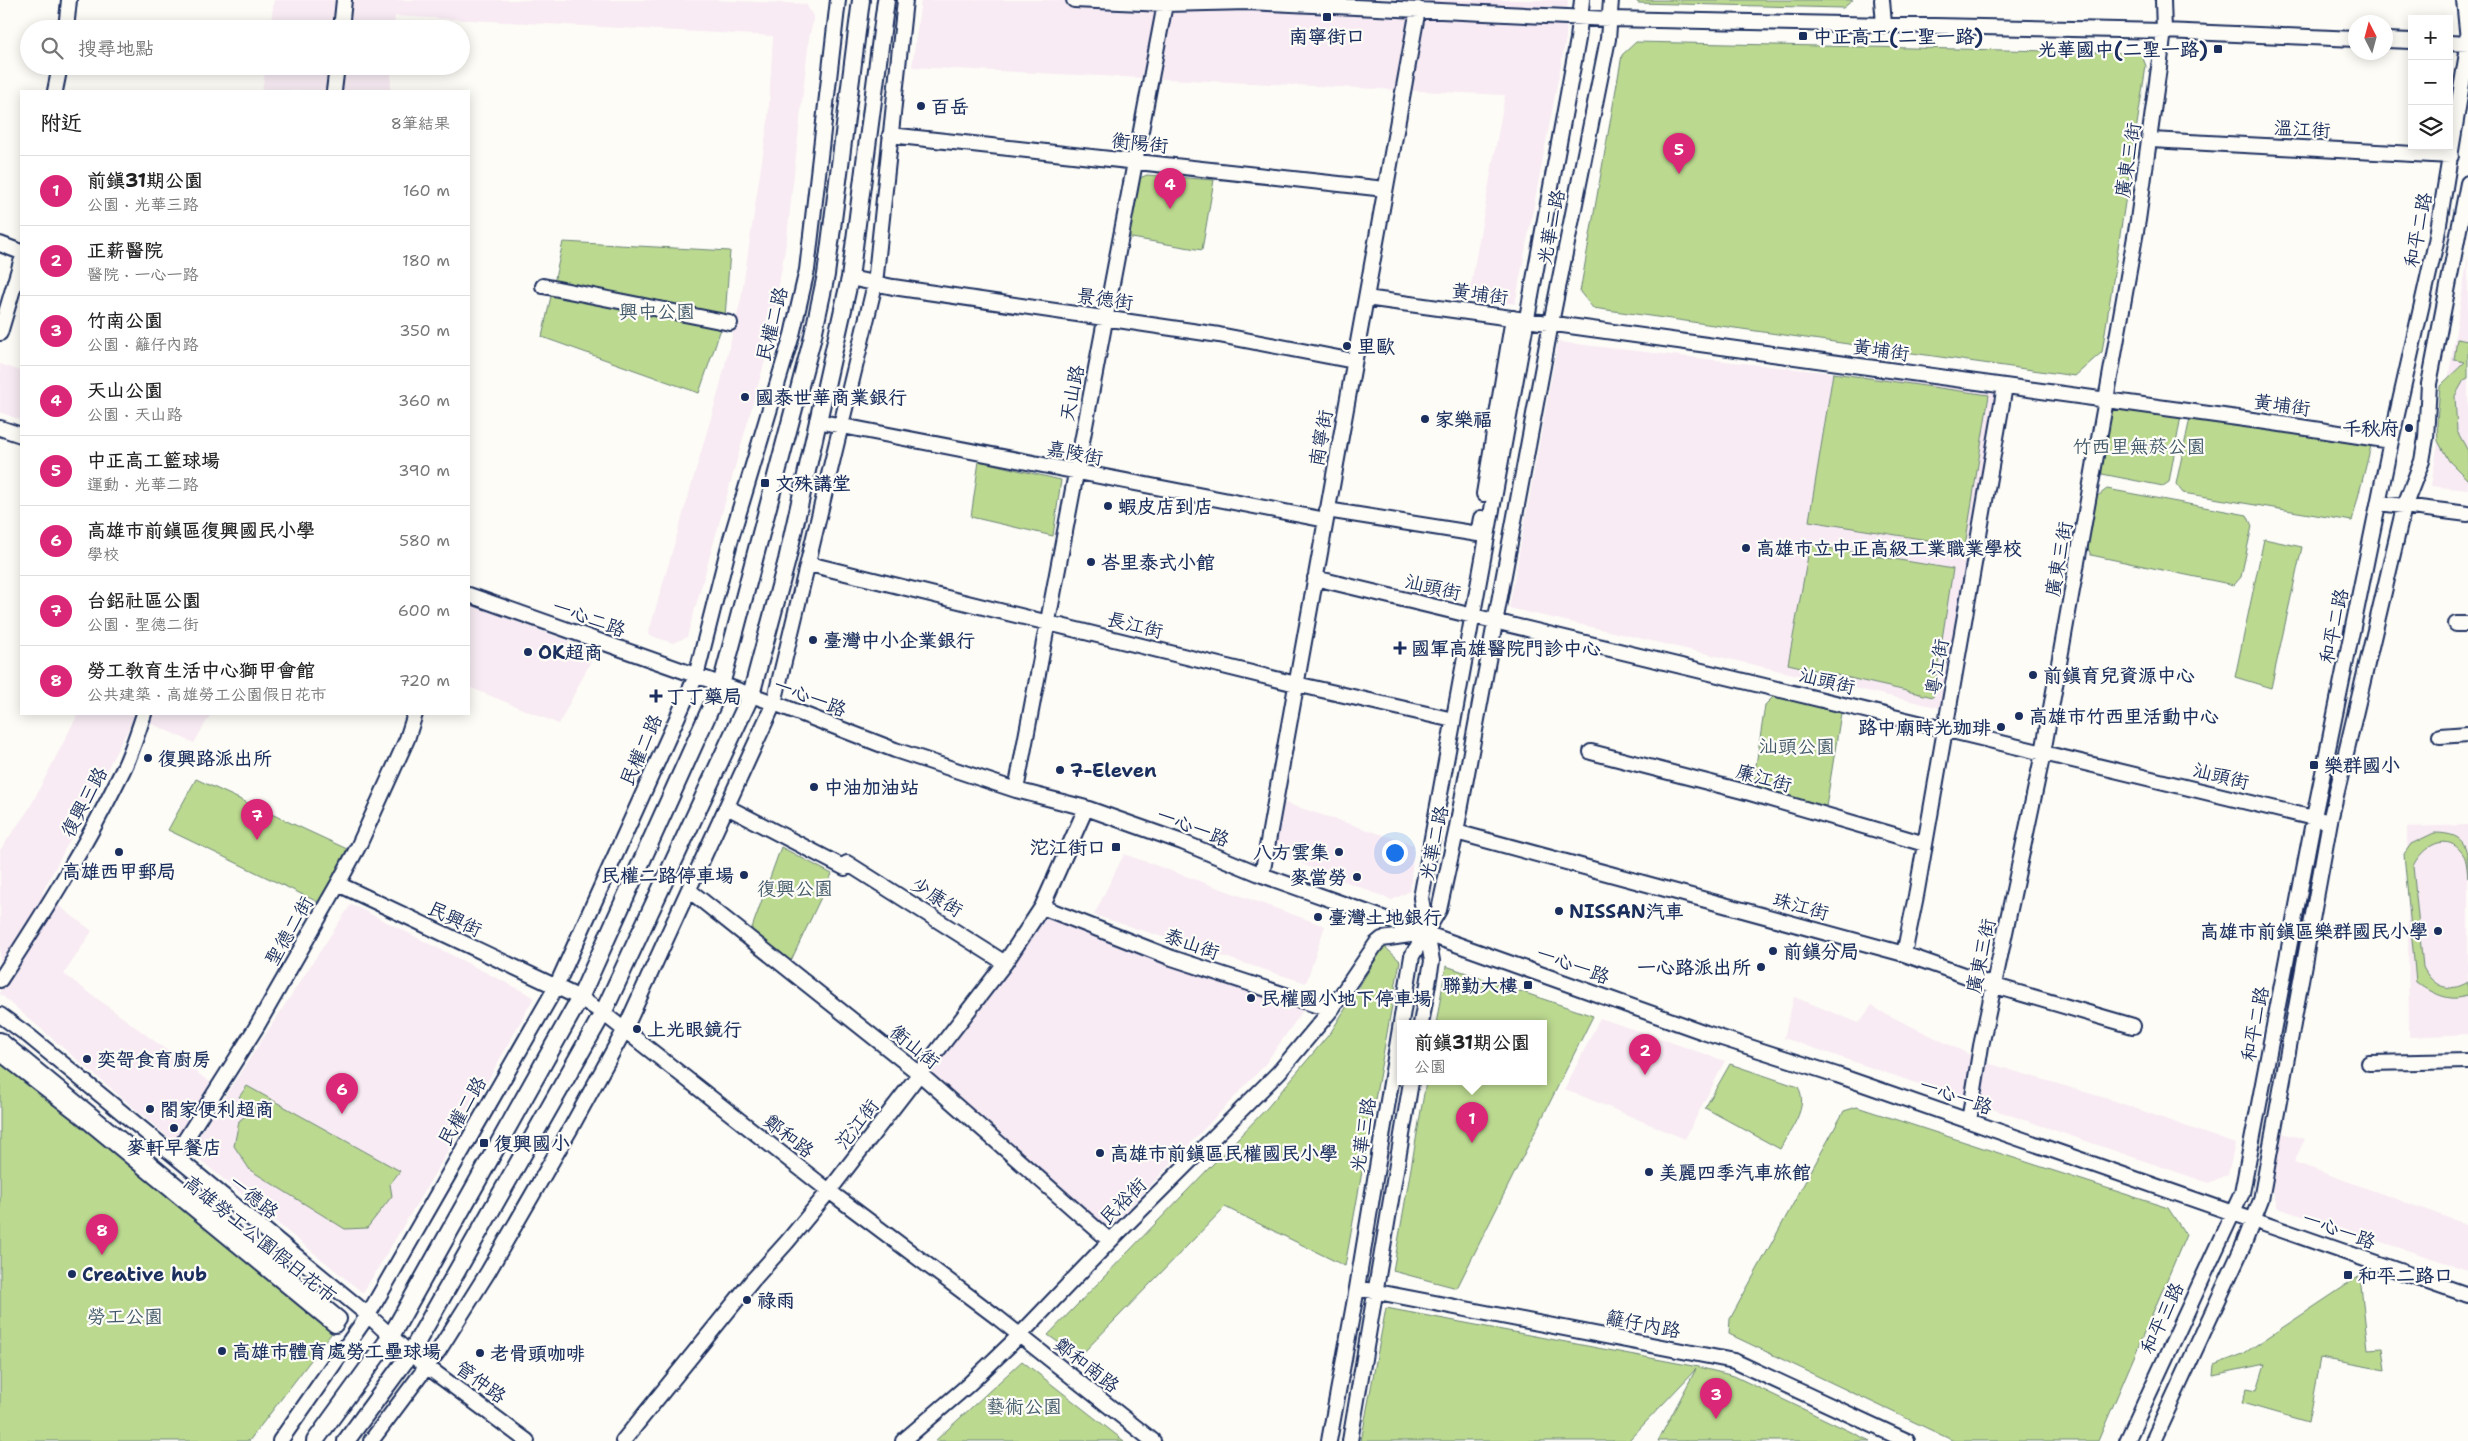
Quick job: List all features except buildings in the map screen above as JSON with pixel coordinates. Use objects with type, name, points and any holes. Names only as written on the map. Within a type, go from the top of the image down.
[{"type":"main road","points":[[315,1441],[391,1336],[580,998],[721,684],[812,340],[826,275],[861,0]]},
{"type":"main road","points":[[346,1441],[410,1354],[603,1013],[751,695],[787,560],[850,278],[886,0]]},
{"type":"street","points":[[67,20],[69,0]]},
{"type":"street","points":[[342,20],[344,0]]},
{"type":"street","name":"民權二路","points":[[280,1441],[368,1315],[556,987],[696,676],[730,542],[792,335],[807,270],[838,0]]},
{"type":"street","points":[[371,1441],[428,1368],[493,1264],[624,1032],[690,891],[774,703],[875,284],[905,0]]},
{"type":"street","points":[[1074,0],[1165,4],[1248,1],[1582,16],[1610,19],[2164,31],[2348,39]]},
{"type":"street","name":"光華二路","points":[[1427,932],[1421,898],[1453,720],[1468,615],[1500,457],[1519,319],[1582,16],[1582,0]]},
{"type":"street","name":"光華二路","points":[[1427,932],[1439,910],[1456,832],[1610,19],[1611,0]]},
{"type":"street","points":[[1882,0],[1884,24]]},
{"type":"street","name":"廣東三街","points":[[1968,1121],[1980,1046],[1995,986],[2043,753],[2106,400],[2151,140],[2164,31],[2163,0]]},
{"type":"street","name":"和平二路","points":[[2233,1212],[2242,1192],[2314,817],[2391,441],[2436,242],[2452,156],[2468,43],[2464,0]]},
{"type":"street","name":"天山路","points":[[1016,790],[1165,4]]},
{"type":"street","name":"南寧街","points":[[1262,874],[1418,9]]},
{"type":"street","points":[[2393,41],[2408,42]]},
{"type":"street","points":[[2453,43],[2468,43]]},
{"type":"street","points":[[55,90],[58,75]]},
{"type":"street","points":[[334,90],[336,75]]},
{"type":"street","name":"衡陽街","points":[[890,134],[1385,189]]},
{"type":"street","name":"溫江街","points":[[2151,140],[2452,156]]},
{"type":"street","name":"和平二路","points":[[2254,1219],[2261,1200],[2330,822],[2404,507],[2422,461],[2426,438],[2429,384],[2468,183]]},
{"type":"street","points":[[2436,242],[2456,246]]},
{"type":"street","points":[[0,244],[20,252]]},
{"type":"street","points":[[0,333],[20,265]]},
{"type":"street","name":"景德街","points":[[850,278],[875,284],[1218,334],[1354,361]]},
{"type":"street","points":[[543,286],[730,323]]},
{"type":"street","name":"黃埔街","points":[[1366,298],[2391,441]]},
{"type":"street","points":[[1468,615],[1478,534],[1519,319]]},
{"type":"street","name":"粵江街","points":[[1904,954],[2005,386]]},
{"type":"street","name":"嘉陵街","points":[[818,421],[1076,472],[1326,515],[1478,534]]},
{"type":"street","points":[[0,428],[20,436]]},
{"type":"street","points":[[1500,457],[1525,461]]},
{"type":"street","points":[[2379,503],[2468,514]]},
{"type":"street","name":"長江街","points":[[809,564],[1296,684],[1453,720]]},
{"type":"street","name":"汕頭街","points":[[1315,578],[2330,822]]},
{"type":"street","name":"一心二路","points":[[470,595],[696,676]]},
{"type":"street","name":"一心一路","points":[[696,676],[774,703],[896,750],[1016,790],[1086,808],[1182,842],[1262,874],[1706,1033],[1837,1075],[2468,1295]]},
{"type":"street","name":"復興三路","points":[[0,980],[54,898],[122,773],[144,715]]},
{"type":"street","name":"聖德二街","points":[[175,1156],[257,1026],[338,884],[359,845],[406,739],[415,715]]},
{"type":"street","points":[[2440,736],[2468,734]]},
{"type":"street","name":"廉江街","points":[[1591,752],[1750,793],[1925,844]]},
{"type":"street","name":"少康街","points":[[727,807],[846,866],[1005,963]]},
{"type":"street","name":"沱江街","points":[[624,1441],[752,1281],[829,1191],[1005,963],[1042,908],[1086,808]]},
{"type":"street","name":"珠江街","points":[[1456,832],[1904,954],[1995,986],[2133,1026]]},
{"type":"street","name":"民興街","points":[[338,884],[556,987]]},
{"type":"street","name":"衡山街","points":[[690,891],[920,1074],[1110,1241]]},
{"type":"street","name":"泰山街","points":[[1042,908],[1172,958],[1331,1010]]},
{"type":"street","points":[[1422,1020],[1432,961],[1427,932]]},
{"type":"street","name":"民裕街","points":[[903,1441],[967,1386],[1019,1336],[1110,1241],[1279,1072],[1331,1010],[1382,939],[1427,932]]},
{"type":"street","name":"光華三路","points":[[1401,1020],[1412,956],[1427,932]]},
{"type":"street","name":"鄭和路","points":[[556,987],[580,998],[603,1013],[624,1032],[829,1191],[998,1318]]},
{"type":"street","name":"一德路","points":[[0,1015],[29,1036],[368,1315]]},
{"type":"street","name":"高雄勞工公園假日花市","points":[[0,1040],[339,1319],[335,1324],[85,1119],[0,1053]]},
{"type":"street","name":"光華三路","points":[[1330,1441],[1397,1047]]},
{"type":"street","points":[[2369,1064],[2468,1060]]},
{"type":"street","name":"光華三路","points":[[1350,1441],[1410,1085]]},
{"type":"street","name":"和平三路","points":[[2127,1441],[2233,1212]]},
{"type":"street","points":[[2153,1441],[2254,1219]]},
{"type":"street","name":"籬仔內路","points":[[1357,1288],[1734,1362],[1907,1441]]},
{"type":"street","name":"管仲路","points":[[368,1315],[410,1354],[527,1441]]},
{"type":"street","name":"鄭和南路","points":[[998,1318],[1153,1441]]},
{"type":"shaded area","points":[[274,0],[714,0],[806,4],[814,18],[809,38],[787,237],[768,350],[687,637],[673,643],[648,635],[719,390],[741,299],[768,121],[773,36],[395,16],[395,20],[271,20]]},
{"type":"shaded area","points":[[921,0],[1568,0],[1566,38],[1515,304],[1469,296],[1505,95],[912,67]]},
{"type":"shaded area","points":[[265,75],[391,75],[390,90],[262,90]]},
{"type":"shaded area","points":[[2468,256],[2468,490],[2431,486]]},
{"type":"shaded area","name":"高雄市立中正高級工業職業學校","points":[[1558,342],[1998,392],[1945,709],[1509,608]]},
{"type":"shaded area","points":[[0,364],[20,371],[20,420],[0,412]]},
{"type":"shaded area","points":[[470,604],[596,651],[559,724],[470,687]]},
{"type":"shaded area","points":[[77,715],[210,715],[194,743],[135,716],[42,893],[92,931],[64,974],[211,1083],[175,1143],[0,994],[0,850],[29,809]]},
{"type":"shaded area","points":[[1279,801],[1414,845],[1410,891],[1392,900],[1272,852]]},
{"type":"shaded area","name":"高雄市前鎮區樂群國民小學","points":[[2468,825],[2468,1034],[2409,1037],[2407,827]]},
{"type":"shaded area","points":[[1124,854],[1325,926],[1306,983],[1094,915]]},
{"type":"shaded area","points":[[351,904],[534,997],[459,1133],[363,1293],[189,1151]]},
{"type":"shaded area","name":"高雄市前鎮區民權國民小學","points":[[1047,917],[1304,1009],[1263,1067],[1106,1232],[929,1074]]},
{"type":"shaded area","points":[[1794,997],[1859,1023],[1872,1005],[1880,1011],[1987,1063],[2112,1100],[2235,1144],[2228,1174],[2209,1183],[1784,1038]]},
{"type":"shaded area","points":[[1600,1018],[1725,1061],[1685,1139],[1565,1089]]},
{"type":"shaded area","points":[[2278,1132],[2305,1139],[2294,1162],[2468,1225],[2468,1270],[2278,1208],[2272,1190]]},
{"type":"green space","points":[[1636,0],[1853,0],[1843,8],[1638,3]]},
{"type":"green space","points":[[1636,42],[2141,53],[2146,66],[2102,352],[2075,376],[1593,308],[1580,292],[1622,55]]},
{"type":"green space","points":[[1147,175],[1214,180],[1202,250],[1126,237],[1135,180]]},
{"type":"green space","name":"興中公園","points":[[563,242],[730,251],[725,317],[699,393],[542,337]]},
{"type":"green space","points":[[2457,339],[2468,341],[2468,378],[2464,380],[2455,396],[2457,431],[2468,451],[2468,480],[2449,461],[2438,441],[2437,422],[2440,386],[2465,362],[2454,360]]},
{"type":"green space","points":[[1833,373],[1989,395],[1965,546],[1809,521]]},
{"type":"green space","name":"竹西里無菸公園","points":[[2114,406],[2181,416],[2169,482],[2163,486],[2102,474],[2100,467],[2110,410]]},
{"type":"green space","points":[[2190,418],[2371,446],[2352,521],[2183,493],[2176,484]]},
{"type":"green space","points":[[979,461],[1061,480],[1053,536],[971,517]]},
{"type":"green space","points":[[2107,489],[2247,515],[2252,526],[2241,577],[2234,585],[2091,555],[2087,546],[2095,498]]},
{"type":"green space","points":[[2264,539],[2302,547],[2271,688],[2235,677]]},
{"type":"green space","points":[[1810,545],[1953,569],[1933,697],[1788,664]]},
{"type":"green space","name":"汕頭公園","points":[[1774,696],[1841,713],[1826,807],[1761,791],[1754,779],[1765,705]]},
{"type":"green space","points":[[196,779],[347,849],[320,903],[168,830]]},
{"type":"green space","points":[[2434,833],[2454,836],[2460,839],[2464,844],[2467,858],[2468,878],[2467,865],[2463,854],[2450,843],[2435,844],[2422,853],[2413,866],[2423,967],[2431,979],[2448,988],[2461,986],[2468,982],[2468,995],[2454,998],[2441,996],[2416,982],[2404,854],[2411,844]]},
{"type":"green space","name":"復興公園","points":[[781,847],[832,874],[788,967],[749,936]]},
{"type":"green space","points":[[1384,946],[1400,961],[1345,1266],[1225,1207],[1079,1357],[1048,1335],[1267,1108],[1331,1032]]},
{"type":"green space","points":[[1446,966],[1593,1016],[1457,1288],[1393,1271],[1425,1085],[1547,1085],[1547,1020],[1437,1020]]},
{"type":"green space","name":"勞工公園","points":[[0,1047],[334,1330],[249,1441],[0,1441]]},
{"type":"green space","points":[[1730,1064],[1798,1087],[1802,1103],[1800,1111],[1780,1149],[1705,1108]]},
{"type":"green space","points":[[247,1086],[400,1171],[390,1184],[392,1196],[367,1228],[345,1229],[250,1170],[234,1146],[239,1121],[255,1108],[239,1097]]},
{"type":"green space","points":[[1857,1107],[2168,1208],[2186,1235],[2098,1441],[1954,1441],[1729,1334],[1730,1319],[1844,1111]]},
{"type":"green space","points":[[2360,1276],[2368,1349],[2382,1348],[2385,1370],[2320,1358],[2308,1422],[2242,1403],[2247,1388],[2257,1390],[2265,1364],[2213,1375],[2214,1365],[2243,1354]]},
{"type":"green space","points":[[1386,1308],[1698,1367],[1734,1376],[1870,1441],[1658,1441],[1696,1369],[1628,1441],[1361,1441]]},
{"type":"green space","name":"藝術公園","points":[[1022,1361],[1124,1441],[935,1441]]},
{"type":"place","name":"南寧街口","points":[[1327,17]]},
{"type":"place","name":"中正高工(二聖一路)","points":[[1803,36]]},
{"type":"place","name":"光華國中(二聖一路)","points":[[2218,49]]},
{"type":"place","name":"百岳","points":[[921,106]]},
{"type":"place","name":"中正高工籃球場","points":[[1679,174]]},
{"type":"place","name":"天山公園","points":[[1170,209]]},
{"type":"place","name":"里歐","points":[[1347,346]]},
{"type":"place","name":"國泰世華商業銀行","points":[[745,397]]},
{"type":"place","name":"家樂福","points":[[1425,419]]},
{"type":"place","name":"千秋府","points":[[2409,428]]},
{"type":"place","name":"文殊講堂","points":[[765,483]]},
{"type":"place","name":"蝦皮店到店","points":[[1108,506]]},
{"type":"place","name":"高雄市立中正高級工業職業學校","points":[[1746,548]]},
{"type":"place","name":"峇里泰式小館","points":[[1091,562]]},
{"type":"place","name":"臺灣中小企業銀行","points":[[813,640]]},
{"type":"place","name":"國軍高雄醫院門診中心","points":[[1400,648]]},
{"type":"place","name":"OK超商","points":[[528,652]]},
{"type":"place","name":"前鎮育兒資源中心","points":[[2033,675]]},
{"type":"place","name":"丁丁藥局","points":[[656,696]]},
{"type":"place","name":"高雄市竹西里活動中心","points":[[2019,716]]},
{"type":"place","name":"路中廟時光珈琲","points":[[2001,727]]},
{"type":"place","name":"復興路派出所","points":[[148,758]]},
{"type":"place","name":"樂群國小","points":[[2314,765]]},
{"type":"place","name":"7-Eleven","points":[[1060,770]]},
{"type":"place","name":"中油加油站","points":[[814,787]]},
{"type":"place","name":"台鋁社區公園","points":[[257,840]]},
{"type":"place","name":"沱江街口","points":[[1116,847]]},
{"type":"place","name":"高雄西甲郵局","points":[[119,852]]},
{"type":"place","name":"八方雲集","points":[[1339,852]]},
{"type":"place","name":"民權二路停車場","points":[[744,875]]},
{"type":"place","name":"麥當勞","points":[[1357,877]]},
{"type":"place","name":"NISSAN汽車","points":[[1559,911]]},
{"type":"place","name":"臺灣土地銀行","points":[[1318,917]]},
{"type":"place","name":"高雄市前鎮區樂群國民小學","points":[[2438,931]]},
{"type":"place","name":"前鎮分局","points":[[1773,951]]},
{"type":"place","name":"一心路派出所","points":[[1761,967]]},
{"type":"place","name":"聯勤大樓","points":[[1528,985]]},
{"type":"place","name":"民權國小地下停車場","points":[[1251,998]]},
{"type":"place","name":"上光眼鏡行","points":[[637,1029]]},
{"type":"place","name":"奕哿食育廚房","points":[[87,1059]]},
{"type":"place","name":"正薪醫院","points":[[1645,1075]]},
{"type":"place","name":"閤家便利超商","points":[[150,1109]]},
{"type":"place","name":"高雄市前鎮區復興國民小學","points":[[342,1114]]},
{"type":"place","name":"麥軒早餐店","points":[[174,1128]]},
{"type":"place","name":"復興國小","points":[[484,1143]]},
{"type":"place","name":"前鎮31期公園","points":[[1472,1143]]},
{"type":"place","name":"高雄市前鎮區民權國民小學","points":[[1100,1153]]},
{"type":"place","name":"美麗四季汽車旅館","points":[[1649,1172]]},
{"type":"place","name":"勞工教育生活中心獅甲會館","points":[[102,1255]]},
{"type":"place","name":"Creative hub","points":[[72,1274]]},
{"type":"place","name":"和平二路口","points":[[2348,1275]]},
{"type":"place","name":"祿雨","points":[[747,1300]]},
{"type":"place","name":"高雄市體育處勞工壘球場","points":[[222,1351]]},
{"type":"place","name":"老骨頭咖啡","points":[[480,1353]]},
{"type":"place","name":"竹南公園","points":[[1716,1419]]}]
